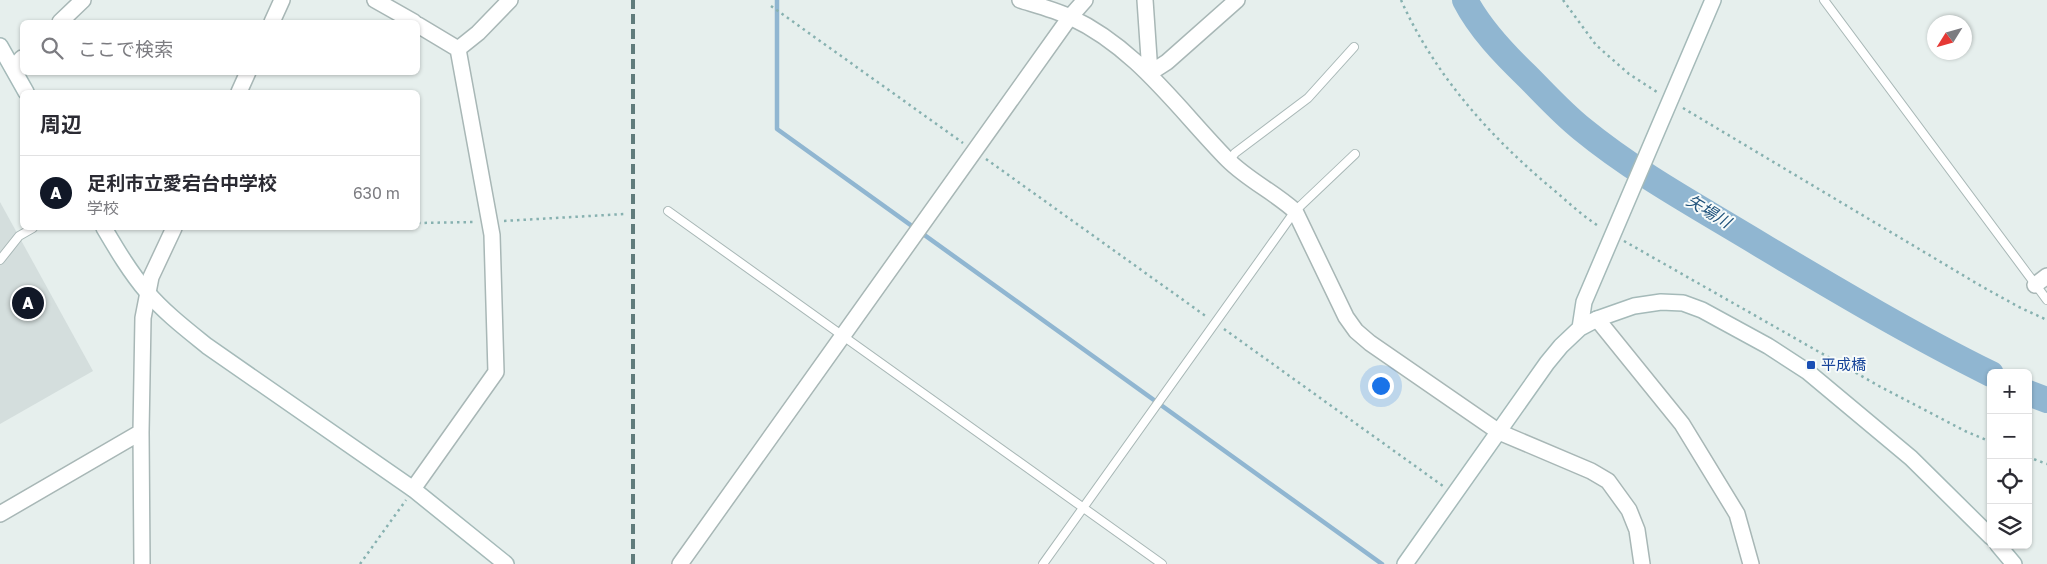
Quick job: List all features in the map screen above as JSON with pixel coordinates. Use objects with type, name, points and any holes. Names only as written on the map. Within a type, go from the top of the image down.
[{"type":"street","points":[[62,20],[83,0]]},
{"type":"street","points":[[273,20],[282,0]]},
{"type":"street","points":[[375,0],[410,20]]},
{"type":"street","points":[[458,49],[478,33],[510,0]]},
{"type":"street","points":[[1020,0],[1070,17],[1110,39],[1150,73],[1229,161],[1248,178],[1285,202],[1295,211],[1346,317],[1356,331],[1370,343],[1499,432],[1591,471],[1608,482],[1629,510],[1636,530],[1642,564]]},
{"type":"street","points":[[680,564],[1078,5],[1085,0]]},
{"type":"street","points":[[1145,0],[1150,73]]},
{"type":"street","points":[[1150,73],[1167,62],[1237,0]]},
{"type":"street","points":[[1580,328],[1584,302],[1619,234],[1664,101],[1713,0]]},
{"type":"street","points":[[413,490],[496,372],[492,235],[458,49],[420,26]]},
{"type":"street","points":[[0,46],[18,63]]},
{"type":"street","points":[[21,75],[25,90]]},
{"type":"street","points":[[239,90],[246,75]]},
{"type":"street","points":[[105,230],[147,292],[167,313],[207,346],[413,490],[506,564]]},
{"type":"street","points":[[142,564],[141,432],[143,318],[151,277],[173,230]]},
{"type":"street","points":[[1405,564],[1561,346],[1580,328],[1597,319],[1634,306],[1661,302],[1683,303],[1702,310],[1768,346],[1808,372],[1911,458],[1987,533]]},
{"type":"street","points":[[1597,319],[1682,424],[1737,514],[1751,564]]},
{"type":"street","points":[[0,514],[141,432]]},
{"type":"street","points":[[2001,549],[2014,564]]},
{"type":"lane","points":[[1824,0],[2041,280],[2047,300]]},
{"type":"lane","points":[[1229,161],[1235,153],[1308,98],[1354,47]]},
{"type":"lane","points":[[1043,564],[1295,211],[1356,154]]},
{"type":"lane","points":[[668,211],[1162,564]]},
{"type":"lane","points":[[0,260],[19,236],[30,230]]},
{"type":"path","points":[[1401,0],[1410,19],[1455,91],[1501,144],[1594,223]]},
{"type":"path","points":[[1563,0],[1596,45],[1664,101]]},
{"type":"path","points":[[771,6],[1455,494]]},
{"type":"path","points":[[1684,108],[1949,267],[2019,307],[2047,320]]},
{"type":"path","points":[[420,223],[490,222],[624,214]]},
{"type":"path","points":[[1619,234],[1634,245],[1879,386],[1964,431],[1987,440]]},
{"type":"path","points":[[2032,458],[2047,464]]},
{"type":"path","points":[[360,564],[413,490]]},
{"type":"shaded area","points":[[0,202],[93,371],[0,424]]},
{"type":"waterway","points":[[777,0],[777,129],[1382,564]]},
{"type":"waterway","name":"矢場川","points":[[1465,0],[1493,41],[1510,59],[1554,103],[1603,146],[1695,206],[1849,297],[1987,372]]},
{"type":"waterway","name":"矢場川","points":[[2032,394],[2047,400]]},
{"type":"railway","points":[[633,0],[633,564]]},
{"type":"place","name":"足利市立愛宕台中学校","points":[[28,303]]},
{"type":"place","name":"平成橋","points":[[1811,365]]}]
